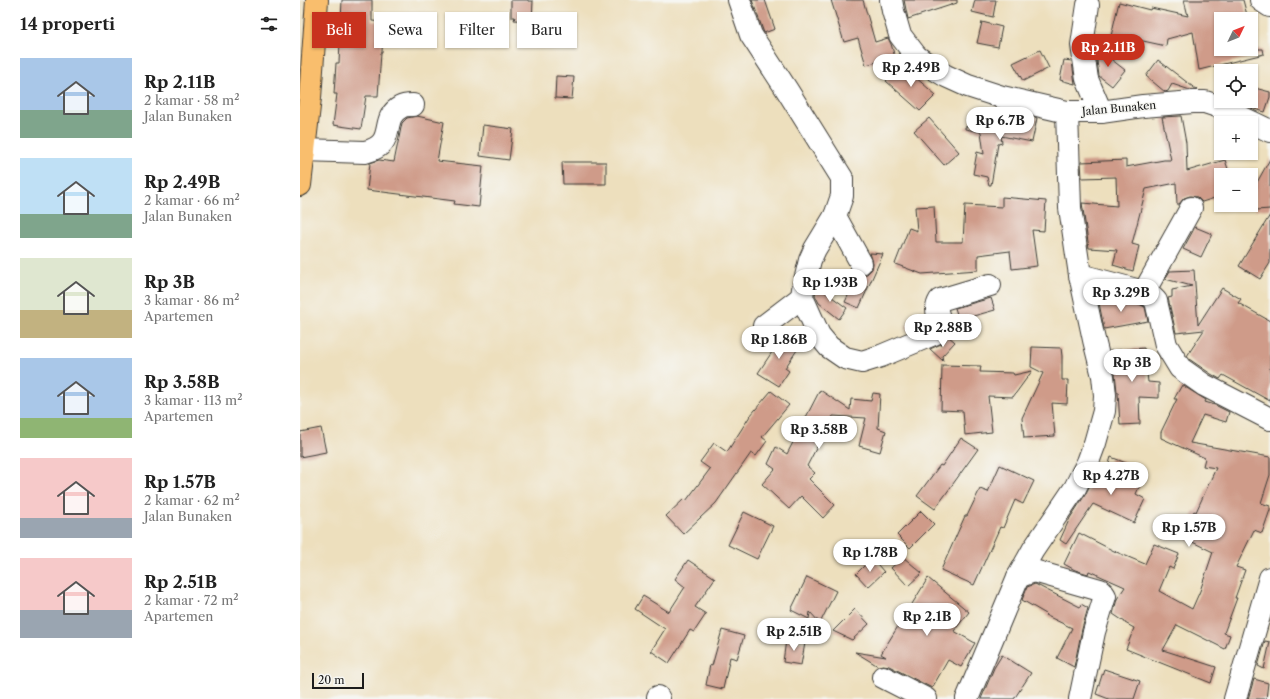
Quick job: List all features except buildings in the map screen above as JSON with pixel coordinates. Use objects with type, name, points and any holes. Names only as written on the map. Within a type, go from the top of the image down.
[{"type":"highway","points":[[300,185],[304,150],[305,98],[316,0]]},
{"type":"street","points":[[739,0],[751,35],[842,178],[842,196],[835,216],[810,260],[802,297],[819,335],[829,347],[845,358],[862,362],[881,356],[936,333],[940,327],[936,310],[940,300],[990,285]]},
{"type":"street","name":"Jalan Bunaken","points":[[891,0],[900,35],[916,56],[946,76],[968,86],[1002,97],[1067,112],[1101,112],[1143,106],[1205,102],[1220,107],[1270,131]]},
{"type":"street","points":[[1261,0],[1270,6]]},
{"type":"street","points":[[1088,5],[1082,45],[1087,79],[1101,112]]},
{"type":"street","points":[[304,150],[365,152],[373,150],[382,144],[389,119],[394,113],[402,106],[414,104]]},
{"type":"street","points":[[967,699],[1018,577],[1033,550],[1075,488],[1088,462],[1104,411],[1103,376],[1080,274],[1070,208],[1067,112]]},
{"type":"street","points":[[1144,292],[1191,208]]},
{"type":"street","points":[[835,216],[862,263]]},
{"type":"street","points":[[1080,274],[1144,292],[1152,297],[1156,302],[1166,345],[1180,368],[1204,385],[1270,419]]},
{"type":"street","points":[[764,326],[802,297]]},
{"type":"street","points":[[1018,577],[1034,571],[1113,593],[1104,596],[1094,632],[1080,699]]},
{"type":"street","points":[[1235,699],[1261,635],[1270,578]]},
{"type":"street","points":[[883,677],[926,699]]}]
